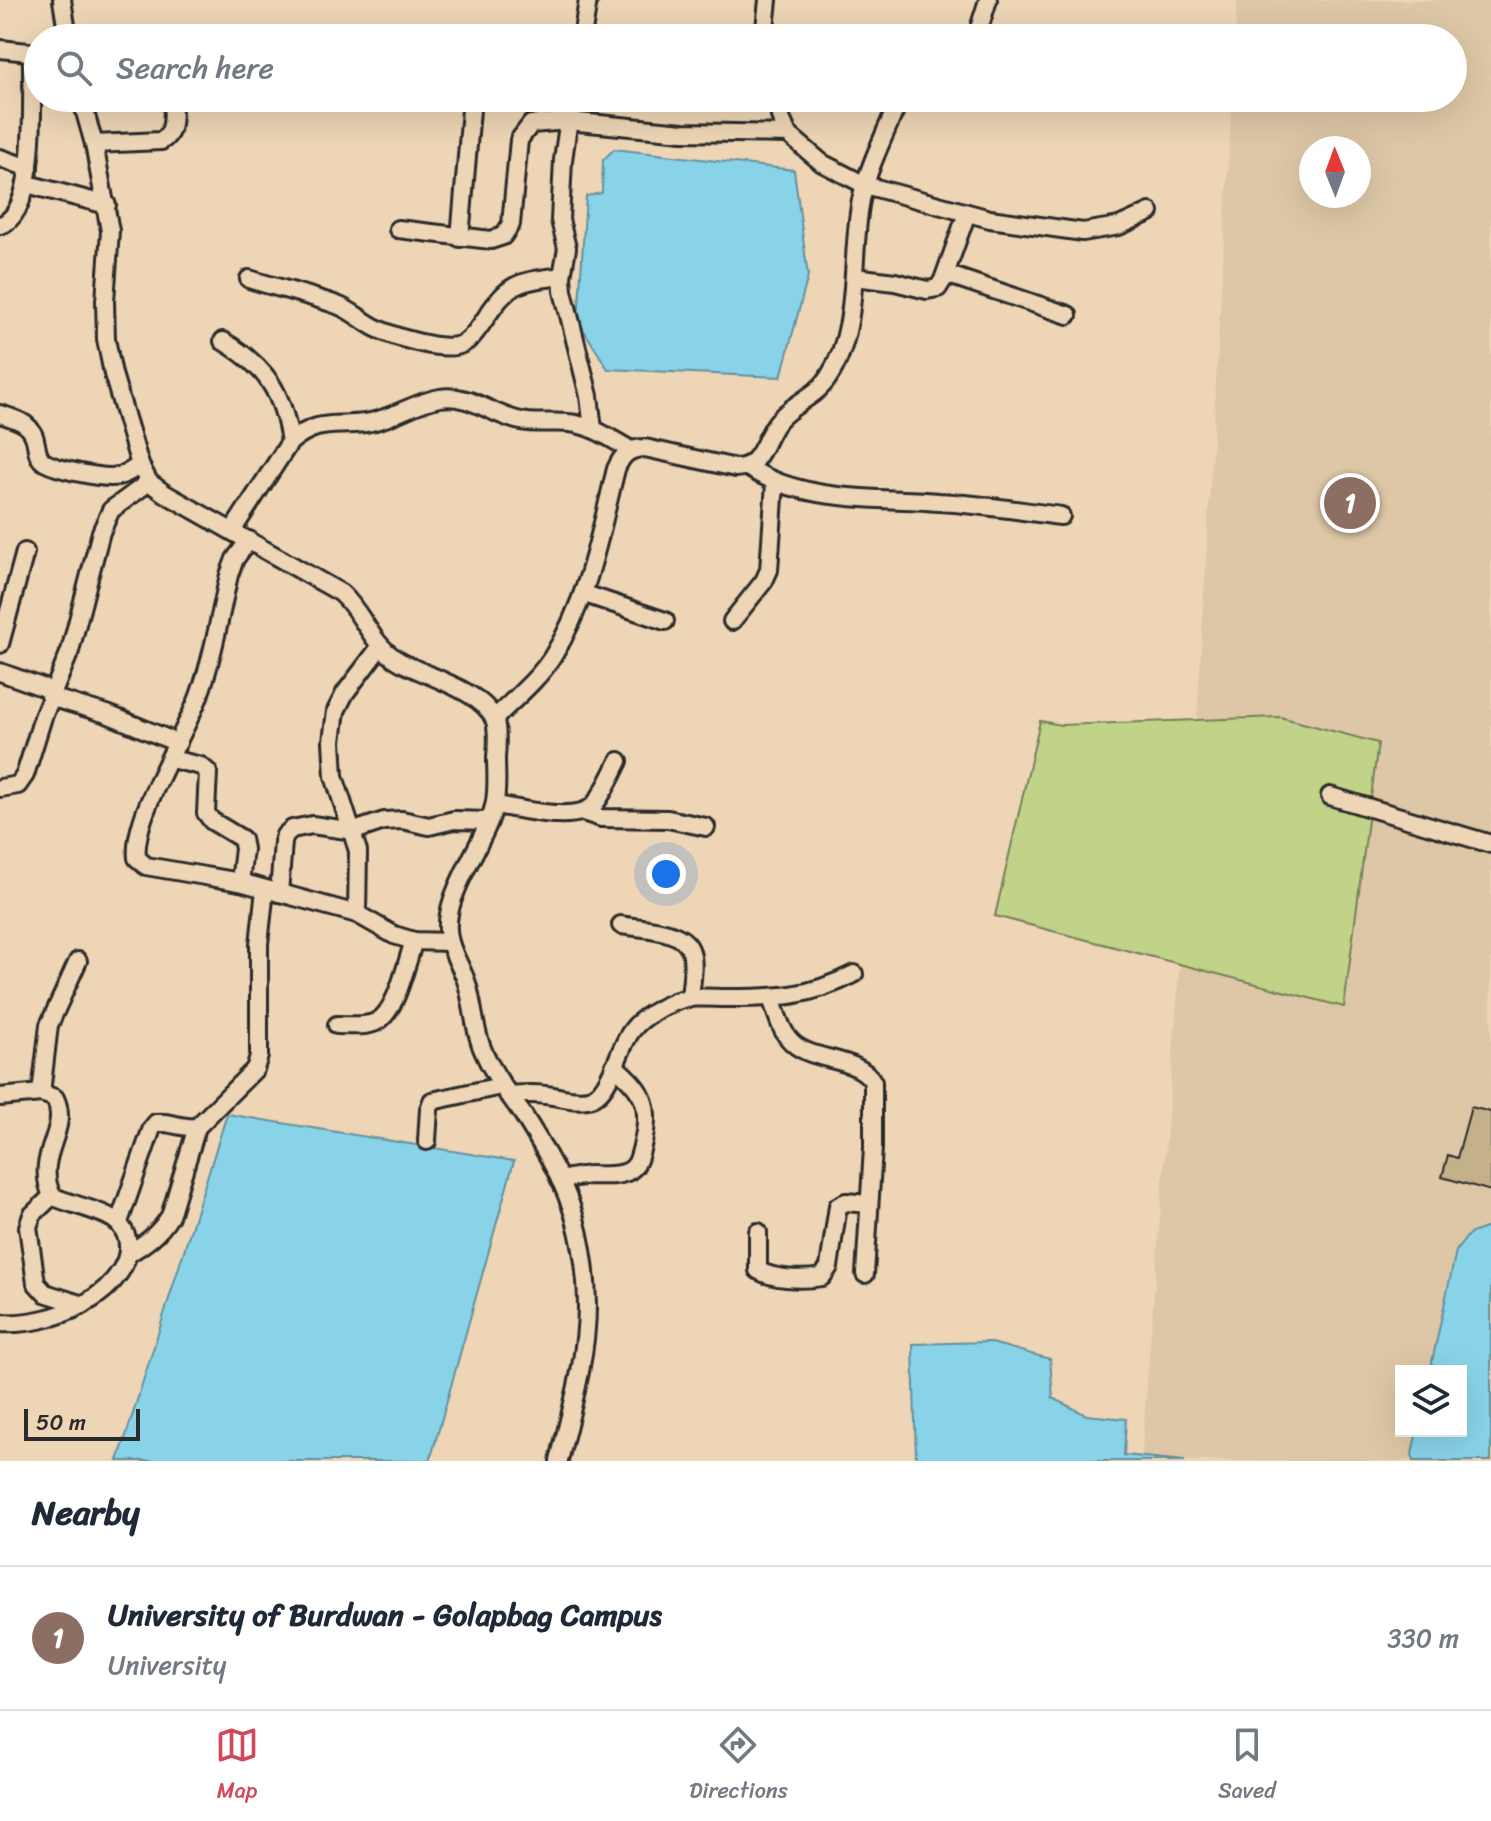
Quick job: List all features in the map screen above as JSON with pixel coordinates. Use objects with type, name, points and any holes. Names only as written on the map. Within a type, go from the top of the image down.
[{"type":"street","points":[[62,0],[66,24]]},
{"type":"street","points":[[584,24],[588,0]]},
{"type":"street","points":[[765,24],[768,0]]},
{"type":"street","points":[[980,24],[988,0]]},
{"type":"street","points":[[0,49],[24,52]]},
{"type":"street","points":[[0,225],[14,217],[28,176],[32,112]]},
{"type":"street","points":[[85,112],[107,205],[110,231],[105,301],[106,339],[140,465],[149,482],[341,593],[354,606],[380,647],[399,661],[445,681],[484,706],[494,719],[497,733],[492,813],[455,893],[448,926],[449,942],[463,968],[484,1054],[567,1193],[576,1226],[587,1304],[585,1344],[559,1461]]},
{"type":"street","points":[[94,144],[161,141],[172,130],[173,112]]},
{"type":"street","points":[[460,238],[471,112]]},
{"type":"street","points":[[570,112],[560,220],[567,255],[562,276],[563,291],[589,396],[593,429]]},
{"type":"street","points":[[781,112],[788,134],[822,163],[865,185],[967,213],[1018,225],[1083,232],[1119,226],[1150,212]]},
{"type":"street","points":[[494,719],[553,656],[585,594],[616,469],[622,457],[631,450],[645,448],[736,468],[747,467],[754,462],[779,419],[819,389],[829,377],[850,314],[860,205],[894,112]]},
{"type":"street","points":[[398,229],[460,238],[491,240],[503,236],[511,224],[519,140],[531,124],[568,121],[672,131],[788,134]]},
{"type":"street","points":[[0,158],[28,176],[107,205]]},
{"type":"street","points":[[854,277],[927,290],[938,288],[946,274],[967,213]]},
{"type":"street","points":[[946,274],[1068,315]]},
{"type":"street","points":[[249,279],[334,304],[376,328],[443,347],[461,345],[473,337],[509,288],[523,281],[562,276]]},
{"type":"street","points":[[223,341],[239,351],[277,391],[286,411],[290,442]]},
{"type":"street","points":[[232,531],[290,442],[304,430],[319,424],[364,424],[383,420],[438,398],[472,401],[524,422],[574,424],[593,429],[631,450]]},
{"type":"street","points":[[0,414],[30,427],[43,461],[58,468],[111,477],[127,473],[140,465]]},
{"type":"street","points":[[747,467],[775,483],[824,494],[968,504],[1061,516]]},
{"type":"street","points":[[0,788],[18,785],[25,775],[51,694],[80,623],[101,532],[111,510],[149,482]]},
{"type":"street","points":[[732,621],[764,581],[769,570],[775,483]]},
{"type":"street","points":[[249,540],[235,559],[229,575],[199,696],[146,811],[136,846],[137,858],[146,866],[240,882],[357,914],[394,935],[414,941],[449,942]]},
{"type":"street","points":[[0,644],[25,552]]},
{"type":"street","points":[[585,594],[665,621]]},
{"type":"street","points":[[357,914],[358,851],[334,776],[332,741],[336,711],[345,693],[380,647]]},
{"type":"street","points":[[0,672],[178,743]]},
{"type":"street","points":[[171,759],[201,766],[208,772],[206,813],[212,821],[242,839],[244,849],[240,882]]},
{"type":"street","points":[[128,1254],[149,1242],[170,1216],[197,1127],[255,1069],[259,1056],[259,944],[285,835],[292,829],[312,825],[354,831],[384,821],[402,820],[429,826],[492,813],[566,815],[583,812],[594,804],[619,761]]},
{"type":"street","points":[[1330,796],[1491,844]]},
{"type":"street","points":[[583,812],[601,818],[650,817],[706,827]]},
{"type":"street","points":[[621,925],[677,936],[687,942],[692,954],[690,998]]},
{"type":"street","points":[[337,1025],[373,1024],[384,1017],[391,1008],[414,941]]},
{"type":"street","points":[[41,1093],[49,1025],[78,961]]},
{"type":"street","points":[[427,1141],[432,1101],[505,1090],[574,1100],[591,1099],[603,1089],[634,1026],[673,1002],[690,998],[771,998],[828,987],[854,974]]},
{"type":"street","points":[[771,998],[787,1038],[795,1045],[859,1068],[873,1082],[865,1274]]},
{"type":"street","points":[[560,1180],[580,1176],[614,1176],[628,1172],[638,1163],[646,1129],[647,1106],[632,1080],[614,1066]]},
{"type":"street","points":[[0,1097],[41,1093],[55,1098],[61,1111],[46,1163],[47,1185],[52,1196],[119,1222],[127,1236],[128,1254],[114,1281],[84,1305],[46,1318],[0,1323]]},
{"type":"street","points":[[119,1222],[156,1123],[197,1127]]},
{"type":"street","points":[[52,1196],[32,1215],[28,1227],[36,1283],[45,1293],[84,1305]]},
{"type":"street","points":[[758,1232],[758,1270],[765,1275],[822,1277],[829,1267],[838,1206],[846,1202],[869,1204]]},
{"type":"shaded area","points":[[1237,0],[1491,0],[1491,1461],[1141,1461],[1192,810],[1231,112],[1467,112],[1467,24],[1236,24]]},
{"type":"green space","points":[[1280,717],[1378,743],[1344,1007],[995,916],[1040,721],[1061,725]]},
{"type":"water","points":[[614,149],[794,170],[808,276],[781,377],[608,369],[578,321],[586,196],[602,193],[603,160]]},
{"type":"water","points":[[227,1114],[514,1161],[430,1461],[118,1461]]},
{"type":"water","points":[[1491,1226],[1491,1461],[1414,1461],[1412,1454],[1416,1437],[1467,1437],[1467,1365],[1431,1365],[1456,1251],[1469,1234]]},
{"type":"water","points":[[988,1342],[1050,1359],[1053,1398],[1086,1415],[1126,1419],[1124,1455],[1185,1461],[916,1461],[913,1344]]},
{"type":"building","points":[[1471,1107],[1491,1112],[1491,1191],[1442,1177],[1448,1155],[1457,1158]]},
{"type":"place","name":"University of Burdwan - Golapbag Campus","points":[[1350,503]]}]
